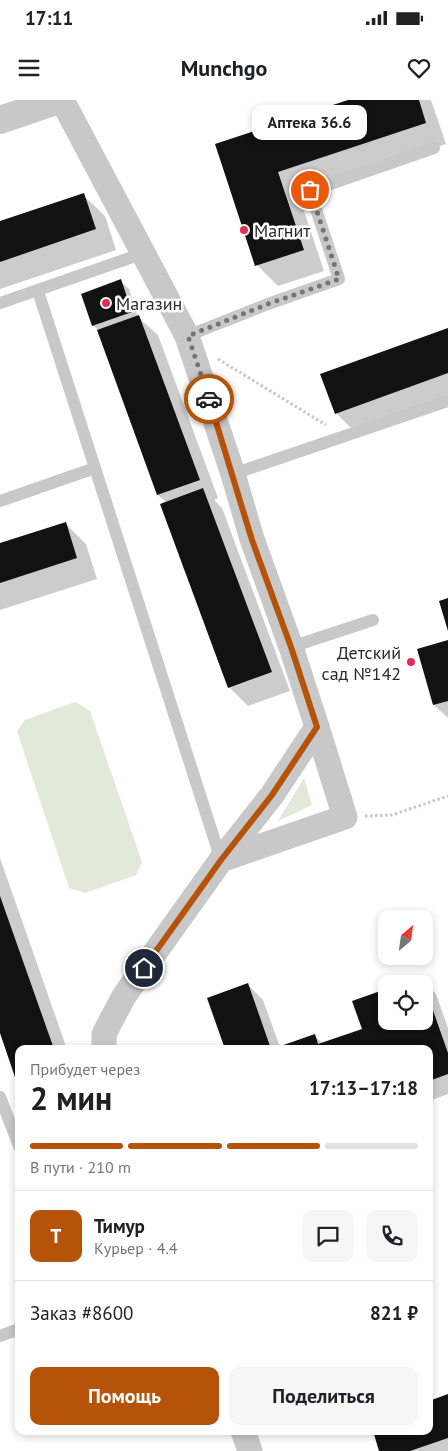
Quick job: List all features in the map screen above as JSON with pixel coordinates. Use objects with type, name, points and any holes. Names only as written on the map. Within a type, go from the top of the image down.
[{"type":"street","points":[[0,120],[60,100],[144,253],[196,332],[252,540],[291,647],[345,817],[221,860]]},
{"type":"street","points":[[104,1045],[104,1034],[124,996],[221,860],[272,795],[317,727]]},
{"type":"street","points":[[244,1435],[250,1451]]},
{"type":"lane","points":[[196,332],[339,279],[310,190],[434,148]]},
{"type":"lane","points":[[0,303],[144,253]]},
{"type":"lane","points":[[38,291],[221,860]]},
{"type":"lane","points":[[233,474],[448,401]]},
{"type":"lane","points":[[0,501],[95,468]]},
{"type":"lane","points":[[291,647],[373,620]]},
{"type":"lane","points":[[0,1097],[15,1136]]},
{"type":"lane","points":[[0,1336],[15,1330]]},
{"type":"path","points":[[196,332],[215,357],[325,425],[333,440]]},
{"type":"path","points":[[345,817],[392,816],[448,796]]},
{"type":"green space","points":[[75,702],[90,711],[142,862],[136,875],[85,893],[69,888],[17,731],[25,720]]},
{"type":"green space","points":[[304,778],[312,805],[278,821]]},
{"type":"building","points":[[348,100],[419,100],[426,123],[278,172],[304,250],[255,266],[215,144]]},
{"type":"building","points":[[84,193],[96,229],[0,262],[0,221]]},
{"type":"building","name":"Магазин","points":[[121,279],[132,312],[92,326],[81,294]]},
{"type":"building","points":[[139,315],[200,480],[157,495],[97,330]]},
{"type":"building","points":[[448,328],[448,373],[335,414],[320,374]]},
{"type":"building","points":[[203,488],[272,672],[228,688],[160,504]]},
{"type":"building","points":[[66,522],[77,558],[0,583],[0,543]]},
{"type":"building","points":[[448,598],[448,631],[439,601]]},
{"type":"building","points":[[448,640],[448,701],[433,705],[417,649]]},
{"type":"building","points":[[0,896],[53,1045],[15,1045],[15,1077],[0,1033]]},
{"type":"building","points":[[248,983],[270,1045],[224,1045],[207,998]]},
{"type":"building","points":[[378,992],[378,1030],[433,1030],[433,1010],[448,1053],[448,1074],[433,1080],[433,1045],[283,1045],[315,1034],[318,1044],[362,1029],[352,1001]]},
{"type":"building","points":[[448,1394],[448,1438],[410,1451],[379,1451],[374,1435],[433,1435],[433,1400]]},
{"type":"way so far","points":[[209,399],[188,336],[268,304],[339,279],[310,190]]},
{"type":"place","name":"Аптека 36.6","points":[[310,190]]},
{"type":"place","name":"Магнит","points":[[244,230]]},
{"type":"place","name":"Магазин","points":[[106,303]]},
{"type":"place","name":"Детский сад №142","points":[[411,662]]},
{"type":"route","points":[[144,968],[221,860],[272,795],[317,727],[291,647],[252,540],[209,399]]}]
